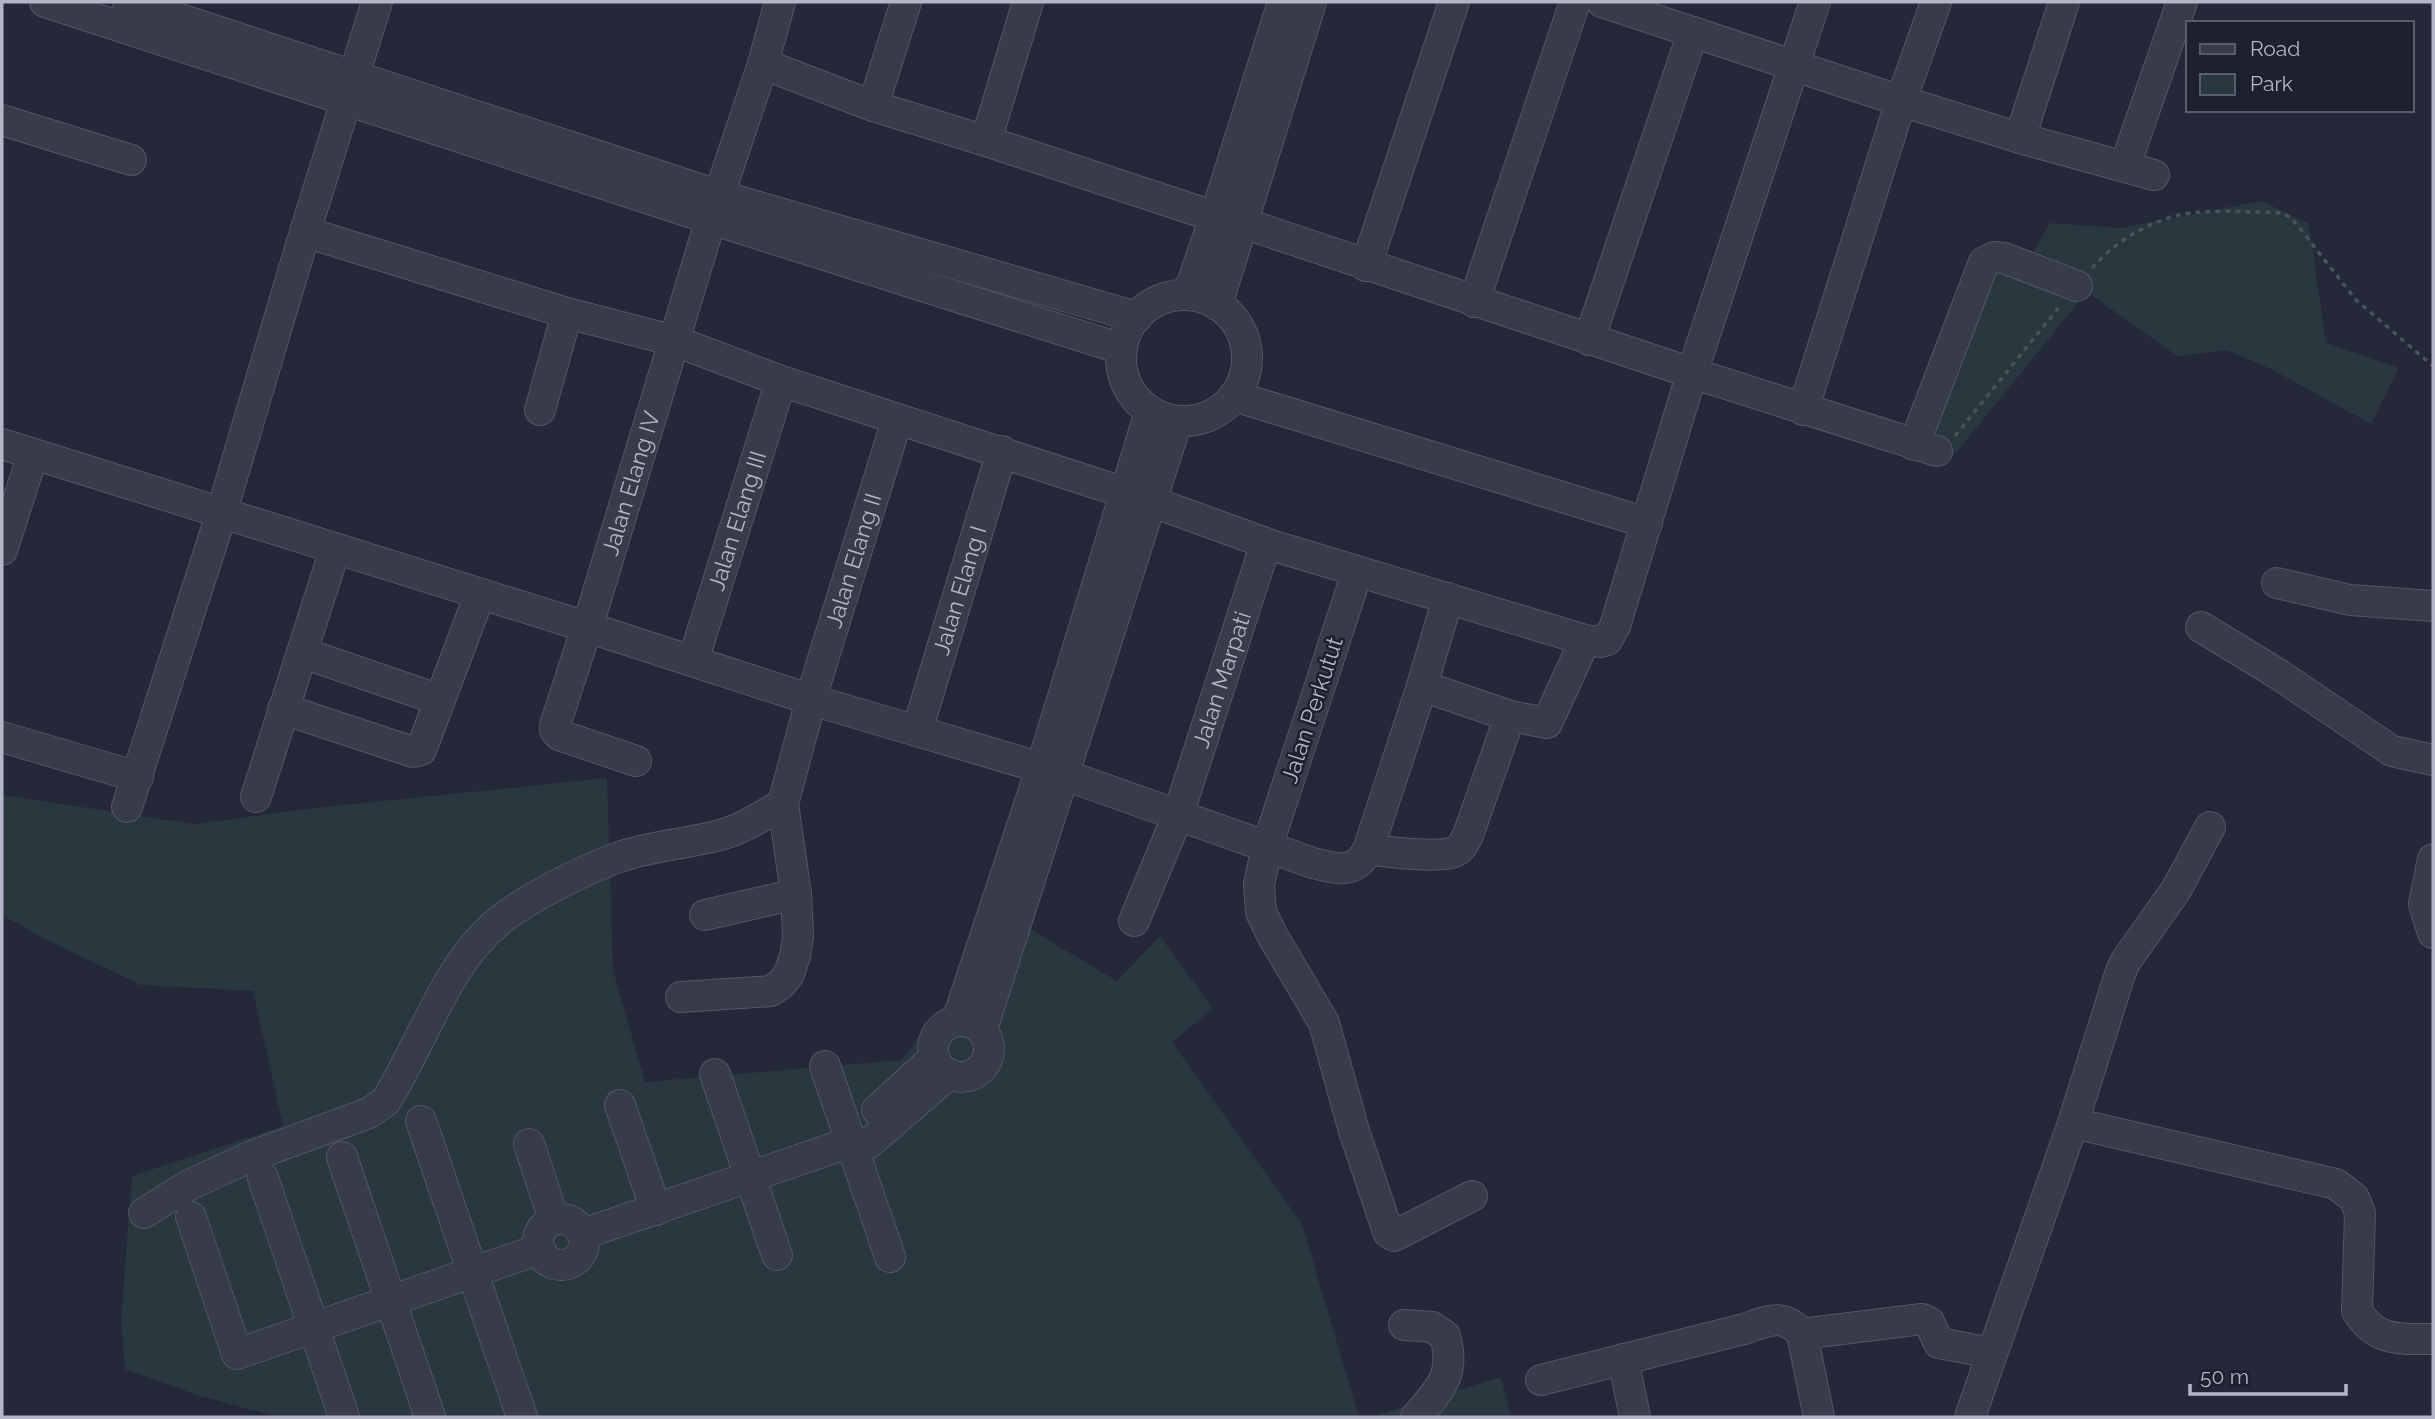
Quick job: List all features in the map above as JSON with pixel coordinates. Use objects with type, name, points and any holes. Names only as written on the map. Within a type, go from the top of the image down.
[{"type":"street","points":[[45,2],[351,88],[716,208],[1122,349]]},
{"type":"street","points":[[128,2],[351,88]]},
{"type":"street","points":[[127,807],[221,513],[377,2]]},
{"type":"street","name":"Jalan Elang IV","points":[[636,761],[559,735],[555,730],[780,2]]},
{"type":"street","points":[[873,106],[906,2]]},
{"type":"street","points":[[986,141],[1028,2]]},
{"type":"street","points":[[1217,305],[1228,220],[1283,2]]},
{"type":"street","points":[[1188,295],[1228,220],[1311,2]]},
{"type":"street","points":[[1366,266],[1454,2]]},
{"type":"street","points":[[1474,302],[1575,2]]},
{"type":"street","points":[[1602,2],[1900,101],[2154,175]]},
{"type":"street","points":[[305,232],[567,313],[675,341],[781,381],[897,420],[1002,451],[1266,543],[1585,640],[1600,642],[1607,640],[1612,634],[1692,373],[1815,2]]},
{"type":"street","points":[[1803,410],[1900,101],[1936,2]]},
{"type":"street","points":[[2020,138],[2064,2]]},
{"type":"street","points":[[2125,166],[2182,2]]},
{"type":"street","points":[[1589,340],[1693,32]]},
{"type":"street","points":[[763,64],[873,106],[1255,227],[1589,340],[1926,448],[1984,262],[1994,257],[2004,258],[2077,286]]},
{"type":"street","points":[[2,120],[131,160]]},
{"type":"street","points":[[716,208],[1136,317]]},
{"type":"street","points":[[1188,295],[1217,305],[1228,314],[1244,339],[1244,376],[1234,396],[1209,416],[1193,421],[1163,416],[1130,391],[1124,378],[1122,349],[1127,332],[1136,317],[1160,300],[1188,295]]},
{"type":"street","points":[[540,410],[567,313]]},
{"type":"street","name":"Jalan Elang III","points":[[693,661],[781,381]]},
{"type":"street","points":[[1234,396],[1647,523]]},
{"type":"street","points":[[969,1025],[1163,416]]},
{"type":"street","name":"Jalan Elang II","points":[[783,804],[897,420]]},
{"type":"street","points":[[2,444],[587,626],[812,701],[1052,771],[1334,868],[1352,868],[1362,860],[1368,850],[1448,598]]},
{"type":"street","name":"Jalan Elang I","points":[[917,731],[1002,451]]},
{"type":"street","points":[[2,550],[33,454]]},
{"type":"street","name":"Jalan Marpati","points":[[1134,921],[1178,815],[1266,543]]},
{"type":"street","points":[[256,797],[335,549]]},
{"type":"street","name":"Jalan Perkutut","points":[[1357,572],[1267,847],[1259,884],[1261,912],[1324,1023],[1354,1131],[1378,1209],[1388,1232],[1394,1236],[1472,1196]]},
{"type":"street","points":[[2277,583],[2350,600],[2433,606]]},
{"type":"street","points":[[283,709],[417,753],[421,750],[480,594]]},
{"type":"street","points":[[2200,626],[2278,674],[2392,751],[2433,760]]},
{"type":"street","points":[[1422,686],[1510,716],[1547,723],[1585,640]]},
{"type":"street","points":[[303,653],[440,699]]},
{"type":"street","points":[[1368,850],[1425,855],[1449,853],[1462,847],[1510,716]]},
{"type":"street","points":[[2,737],[138,778]]},
{"type":"street","points":[[144,1213],[189,1185],[252,1156],[369,1113],[386,1101],[454,974],[499,921],[554,887],[619,857],[657,846],[718,836],[752,822],[783,804],[799,936],[789,974],[771,991],[681,997]]},
{"type":"street","points":[[1970,1417],[2073,1123],[2125,962],[2176,890],[2210,827]]},
{"type":"street","points":[[2433,859],[2424,904],[2433,933]]},
{"type":"street","points":[[705,915],[796,894]]},
{"type":"street","points":[[969,1025],[987,1037],[989,1054],[981,1070],[965,1078],[940,1066],[933,1041],[942,1028],[969,1025]]},
{"type":"street","points":[[825,1066],[890,1257]]},
{"type":"street","points":[[583,1234],[851,1142],[856,1129],[940,1066]]},
{"type":"street","points":[[715,1074],[777,1255]]},
{"type":"street","points":[[620,1104],[656,1210]]},
{"type":"street","points":[[421,1121],[522,1417]]},
{"type":"street","points":[[2073,1123],[2336,1184],[2354,1198],[2360,1213],[2357,1311],[2365,1324],[2396,1339],[2433,1339]]},
{"type":"street","points":[[529,1144],[554,1220]]},
{"type":"street","points":[[342,1157],[430,1417]]},
{"type":"street","points":[[263,1178],[344,1417]]},
{"type":"street","points":[[191,1217],[237,1354],[540,1249]]},
{"type":"street","points":[[554,1220],[568,1220],[580,1228],[583,1234],[580,1255],[569,1263],[555,1264],[543,1256],[540,1249],[540,1235],[548,1223],[554,1220]]},
{"type":"street","points":[[1802,1334],[1922,1319],[1929,1322],[1939,1343],[1991,1353]]},
{"type":"street","points":[[1541,1380],[1773,1320],[1792,1322],[1802,1334],[1818,1417]]},
{"type":"street","points":[[1404,1325],[1432,1327],[1445,1336],[1450,1353],[1444,1384],[1416,1417]]},
{"type":"street","points":[[1623,1359],[1635,1417]]},
{"type":"path","points":[[1926,448],[1956,435],[2103,255],[2125,238],[2155,223],[2197,212],[2281,213],[2290,217],[2356,300],[2433,366]]},
{"type":"green space","points":[[2262,201],[2309,224],[2326,343],[2399,368],[2371,424],[2273,370],[2227,350],[2177,356],[2087,292],[1949,461],[1918,420],[1980,260],[2024,268],[2050,223],[2120,228]]},
{"type":"green space","points":[[607,778],[613,970],[645,1082],[901,1060],[1013,919],[1117,981],[1160,936],[1213,1009],[1172,1042],[1302,1224],[1359,1417],[279,1417],[200,1396],[125,1369],[121,1320],[132,1176],[283,1126],[253,991],[141,985],[2,915],[2,795],[195,824],[314,808]]},
{"type":"green space","points":[[1501,1377],[1511,1417],[1370,1417]]}]
